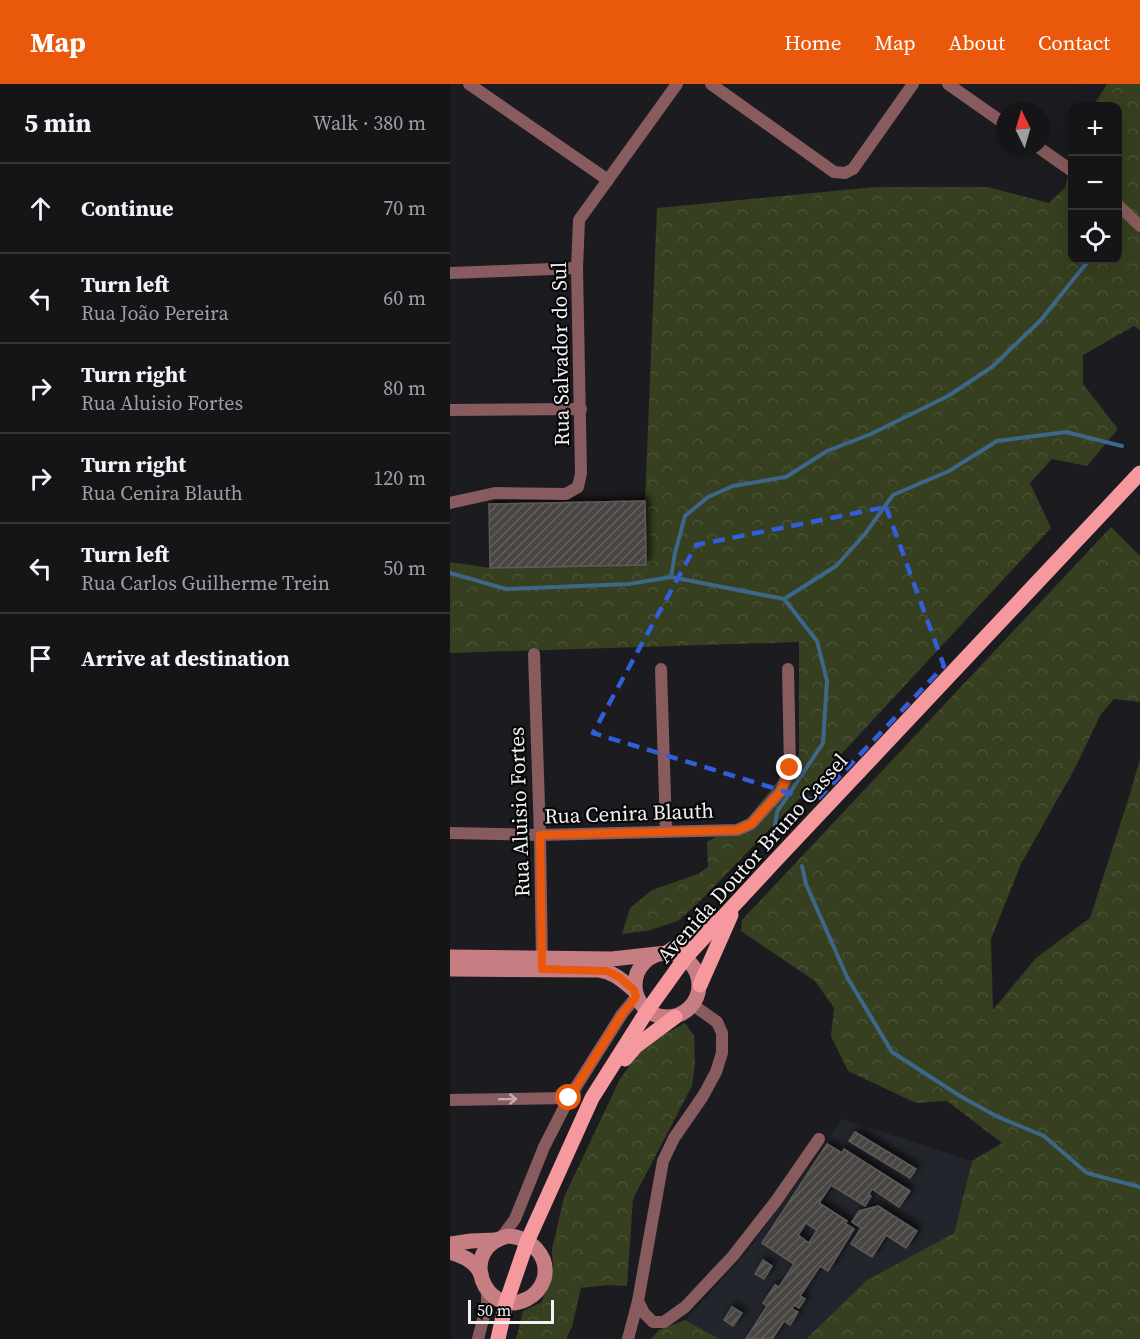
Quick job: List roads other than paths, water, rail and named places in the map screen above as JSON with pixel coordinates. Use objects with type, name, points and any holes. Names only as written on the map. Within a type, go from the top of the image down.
[{"type":"main road","name":"Avenida Doutor Bruno Cassel","points":[[500,1332],[506,1302],[527,1242],[592,1098],[647,1011],[686,958],[1140,473]]},
{"type":"main road","points":[[662,953],[737,902]]},
{"type":"main road","points":[[700,985],[737,902]]},
{"type":"main road","points":[[592,1098],[636,1046],[675,1017]]},
{"type":"street","points":[[469,84],[608,180],[677,84]]},
{"type":"street","points":[[711,84],[834,172],[846,173],[853,169],[913,84]]},
{"type":"street","points":[[948,84],[996,118]]},
{"type":"street","points":[[1050,155],[1068,168]]},
{"type":"street","name":"Rua Salvador do Sul","points":[[450,502],[495,493],[566,494],[578,487],[581,473],[577,268],[579,220],[608,180]]},
{"type":"street","points":[[1122,209],[1140,226]]},
{"type":"street","points":[[450,273],[577,268]]},
{"type":"street","points":[[450,410],[581,409]]},
{"type":"street","name":"Rua Aluisio Fortes","points":[[534,654],[542,964]]},
{"type":"street","points":[[662,669],[666,831]]},
{"type":"street","name":"Rua Cenira Blauth","points":[[450,833],[540,835],[737,830],[751,824],[781,791],[790,768],[788,669]]},
{"type":"street","points":[[481,1274],[480,1263],[483,1252],[498,1239],[515,1218],[544,1147],[569,1098],[635,994],[636,975],[644,962],[662,953]]},
{"type":"street","points":[[450,957],[542,964],[607,971],[619,977],[647,1011],[664,1018],[685,1013],[698,996],[700,985],[698,974],[686,958],[676,954],[662,953],[612,959],[542,964],[450,969]]},
{"type":"street","points":[[628,1339],[638,1301],[663,1161],[674,1137],[703,1096],[716,1072],[722,1053],[722,1033],[717,1022],[693,1005]]},
{"type":"street","points":[[450,1100],[569,1098]]},
{"type":"street","points":[[638,1301],[644,1313],[653,1322],[664,1322],[685,1307],[750,1235],[819,1140]]},
{"type":"street","points":[[450,1244],[515,1237],[535,1247],[541,1254],[545,1272],[543,1281],[539,1290],[524,1301],[500,1302],[487,1289],[475,1265],[466,1257],[450,1252]]},
{"type":"street","points":[[478,1339],[487,1304],[487,1289]]},
{"type":"street","points":[[483,1321],[500,1332]]},
{"type":"waterway","points":[[671,577],[685,516],[708,497],[733,486],[786,477],[827,451],[871,434],[948,396],[992,367],[1040,321],[1086,264]]},
{"type":"waterway","points":[[784,599],[836,566],[865,534],[893,495],[949,471],[997,441],[1066,432],[1122,446]]},
{"type":"waterway","points":[[450,573],[506,589],[629,584],[671,577],[784,599],[817,641],[827,681],[823,743],[777,812],[775,826]]},
{"type":"waterway","points":[[802,866],[806,884],[847,977],[892,1052],[960,1096],[998,1117],[1044,1136],[1087,1173],[1140,1187]]}]
